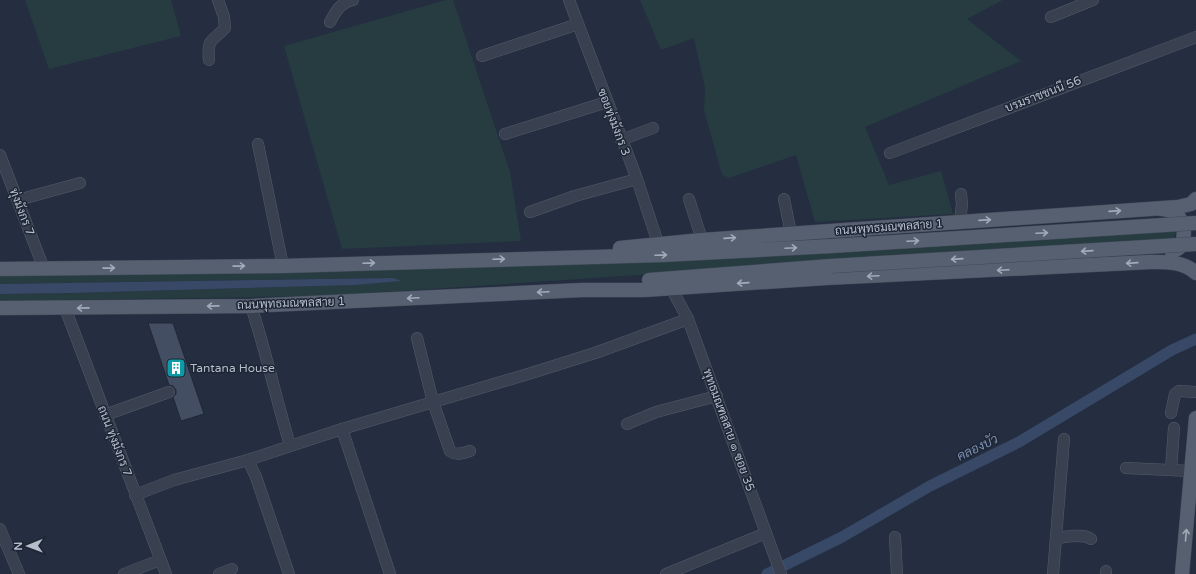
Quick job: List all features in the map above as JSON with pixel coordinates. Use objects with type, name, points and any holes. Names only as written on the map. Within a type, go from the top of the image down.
[{"type":"main road","name":"ถนนพุทธมณฑลสาย 1","points":[[580,256],[620,248],[658,243],[1178,207],[1191,204],[1196,199]]},
{"type":"main road","points":[[1149,209],[1166,209],[1176,214],[1184,226],[1184,237],[1180,247],[1171,253],[1150,262]]},
{"type":"main road","name":"ถนนพุทธมณฑลสาย 1","points":[[0,269],[283,266],[580,256],[663,255],[1196,224]]},
{"type":"main road","name":"ถนนพุทธมณฑลสาย 1","points":[[582,290],[655,280],[832,266],[1196,244]]},
{"type":"main road","name":"ถนนพุทธมณฑลสาย 1","points":[[0,308],[251,306],[582,290],[671,288],[826,278],[1150,262],[1178,263],[1186,266],[1196,274]]},
{"type":"main road","points":[[1182,574],[1196,418]]},
{"type":"street","points":[[209,60],[209,43],[225,28],[224,18],[218,0]]},
{"type":"street","points":[[330,22],[336,9],[353,0]]},
{"type":"street","name":"ซอยทุ่งมังกร 3","points":[[569,0],[636,179],[658,243]]},
{"type":"street","points":[[1051,16],[1093,0]]},
{"type":"street","points":[[482,56],[578,24]]},
{"type":"street","name":"บรมราชชนนี 56","points":[[890,153],[1196,37]]},
{"type":"street","points":[[505,134],[607,102]]},
{"type":"street","points":[[621,140],[653,128]]},
{"type":"street","points":[[258,144],[283,266]]},
{"type":"street","name":"ทุ่งมังกร 7","points":[[0,155],[44,268]]},
{"type":"street","points":[[530,212],[569,198],[636,179]]},
{"type":"street","points":[[18,200],[80,183]]},
{"type":"street","points":[[960,222],[962,204],[961,194]]},
{"type":"street","points":[[689,199],[702,240]]},
{"type":"street","points":[[784,199],[791,233]]},
{"type":"street","name":"พุทธมณฑลสาย ๑ ซอย 35","points":[[671,288],[688,319],[781,574]]},
{"type":"street","points":[[251,306],[290,445]]},
{"type":"street","name":"ถนน ทุ่งมังกร 7","points":[[64,308],[166,574]]},
{"type":"street","points":[[135,495],[174,480],[248,460],[290,445],[588,355],[688,319]]},
{"type":"street","points":[[417,338],[434,402],[450,450],[457,454],[470,451]]},
{"type":"street","points":[[1171,413],[1175,394],[1179,391],[1196,392]]},
{"type":"street","points":[[104,415],[169,392]]},
{"type":"street","points":[[627,424],[656,412],[716,396]]},
{"type":"street","points":[[1171,470],[1174,428]]},
{"type":"street","points":[[342,429],[390,574]]},
{"type":"street","points":[[1053,574],[1064,439]]},
{"type":"street","points":[[248,460],[256,477],[289,574]]},
{"type":"street","points":[[1126,468],[1191,471]]},
{"type":"street","points":[[0,529],[19,574]]},
{"type":"street","points":[[666,574],[766,533]]},
{"type":"street","points":[[1056,538],[1080,536],[1091,539]]},
{"type":"street","points":[[895,537],[897,574]]},
{"type":"street","points":[[124,574],[160,560]]},
{"type":"street","points":[[219,574],[232,568]]},
{"type":"green space","points":[[25,0],[171,0],[181,36],[49,69]]},
{"type":"green space","points":[[446,0],[453,0],[510,172],[521,241],[342,249],[284,46]]},
{"type":"green space","points":[[640,0],[1003,0],[967,19],[1021,61],[865,127],[889,185],[941,171],[953,214],[815,222],[796,155],[729,178],[722,175],[704,110],[705,88],[694,38],[661,50]]},
{"type":"green space","points":[[1175,221],[1176,232],[1170,250],[1159,254],[947,265],[669,273],[325,296],[0,301],[0,294],[356,285],[400,281],[393,278],[0,284],[0,276],[412,269]]},
{"type":"water","points":[[393,278],[401,281],[356,285],[0,294],[0,284]]},
{"type":"building","name":"Tantana House","points":[[148,323],[173,323],[204,414],[181,421],[173,397],[176,394],[176,390],[173,386],[169,385]]},
{"type":"waterway","name":"คลองบัว","points":[[767,574],[842,537],[930,486],[1019,442],[1172,350],[1196,339]]},
{"type":"place","name":"Tantana House","points":[[176,368]]}]
